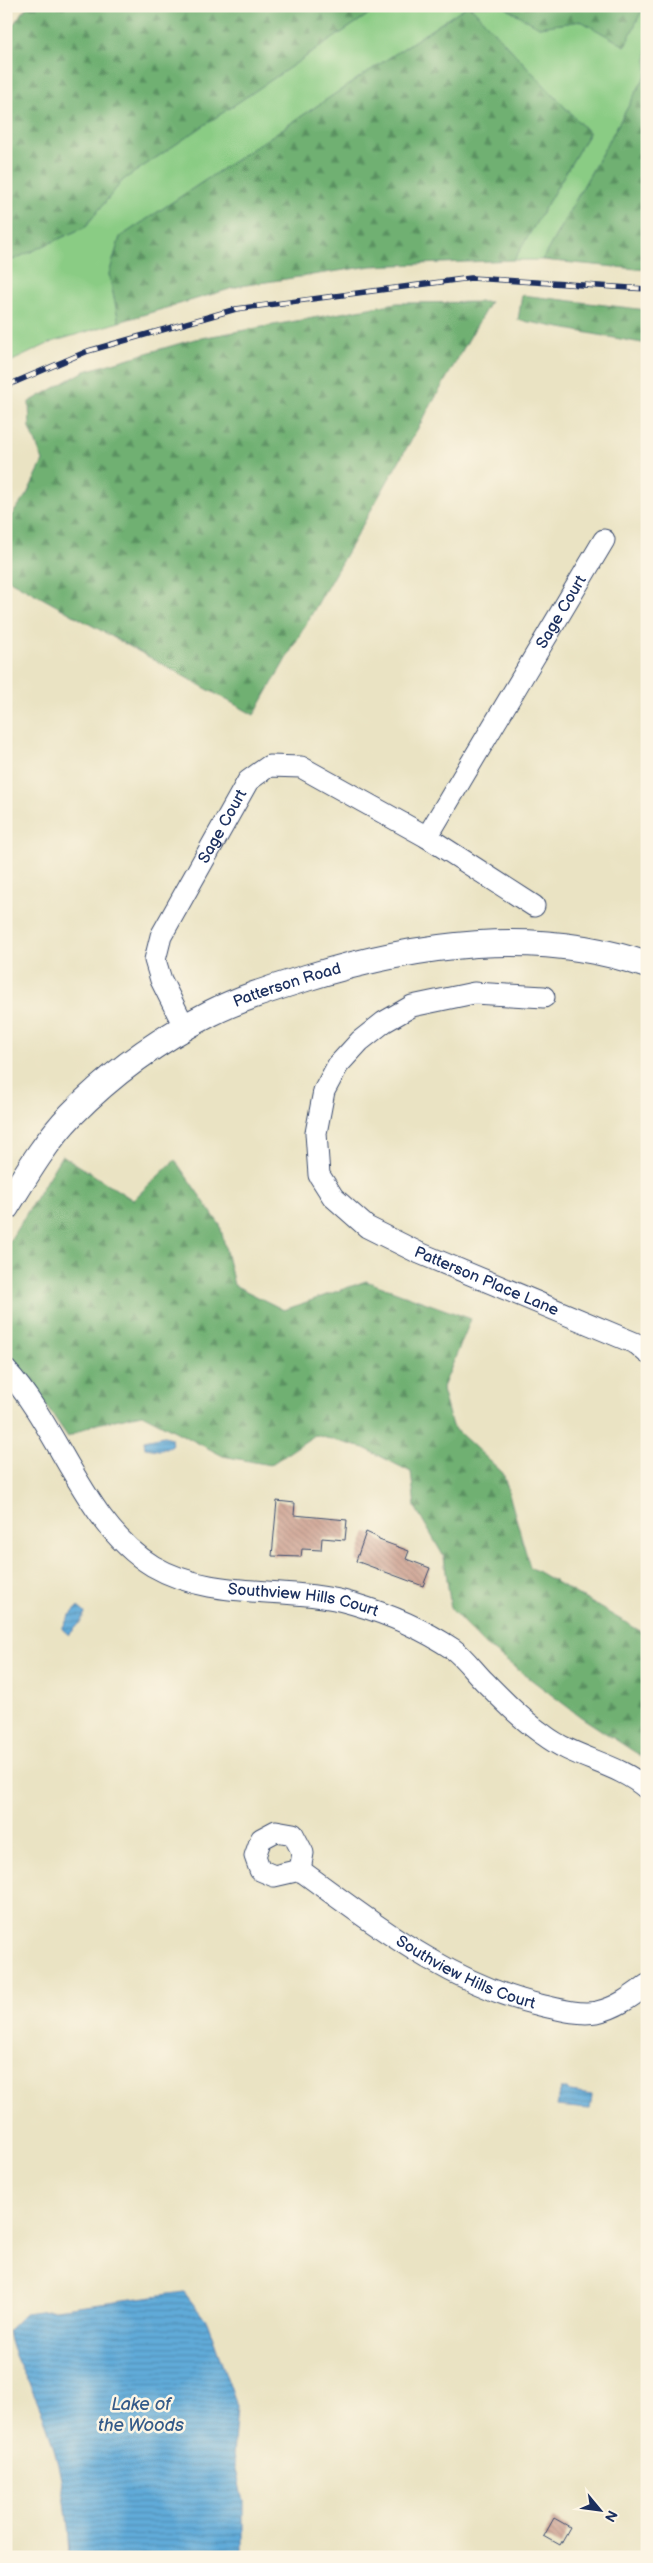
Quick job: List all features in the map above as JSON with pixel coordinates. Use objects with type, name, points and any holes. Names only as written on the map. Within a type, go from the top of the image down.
[{"type":"street","name":"Sage Court","points":[[427,837],[604,540]]},
{"type":"street","name":"Sage Court","points":[[185,1028],[160,980],[155,960],[161,936],[248,781],[269,766],[301,767],[427,837],[534,906]]},
{"type":"street","name":"Patterson Road","points":[[6,1207],[48,1142],[71,1115],[119,1072],[185,1028],[212,1013],[288,984],[367,962],[424,950],[472,943],[554,945],[647,965]]},
{"type":"street","name":"Patterson Place Lane","points":[[544,997],[474,993],[412,1006],[384,1022],[360,1042],[338,1065],[324,1091],[316,1133],[319,1175],[333,1197],[367,1227],[417,1252],[637,1344],[647,1353]]},
{"type":"street","name":"Southview Hills Court","points":[[6,1370],[38,1410],[101,1516],[123,1543],[152,1565],[185,1581],[227,1590],[312,1597],[353,1603],[410,1625],[454,1650],[484,1681],[544,1736],[581,1756],[634,1778],[647,1789]]},
{"type":"street","name":"Southview Hills Court","points":[[300,1870],[400,1942],[444,1968],[528,2002],[565,2010],[596,2012],[618,2005],[647,1985]]},
{"type":"green space","points":[[28,6],[381,6],[123,180],[85,227],[6,263],[6,33]]},
{"type":"green space","points":[[381,6],[467,6],[120,237],[109,274],[119,322],[52,342],[6,364],[6,263],[85,227],[123,180]]},
{"type":"green space","points":[[467,6],[470,6],[589,133],[514,260],[371,266],[240,286],[119,322],[109,274],[120,237]]},
{"type":"green space","points":[[470,6],[503,6],[539,27],[581,21],[625,46],[644,6],[647,6],[647,73],[542,260],[514,260],[589,133]]},
{"type":"green space","points":[[503,6],[644,6],[625,46],[581,21],[539,27]]},
{"type":"green space","points":[[647,73],[647,270],[542,260]]},
{"type":"green space","points":[[522,295],[647,310],[647,344],[518,320]]},
{"type":"green space","points":[[490,302],[254,715],[6,578],[6,523],[27,494],[43,461],[30,428],[29,402],[85,371],[195,339],[397,303]]},
{"type":"green space","points":[[62,1155],[133,1200],[175,1160],[220,1225],[234,1285],[284,1310],[366,1281],[471,1319],[442,1390],[452,1426],[503,1473],[530,1567],[647,1635],[647,1760],[581,1717],[484,1644],[451,1609],[444,1557],[415,1507],[411,1472],[364,1448],[315,1435],[270,1465],[223,1456],[142,1414],[92,1425],[68,1437],[22,1370],[6,1357],[6,1247]]},
{"type":"water","points":[[164,1436],[171,1438],[172,1446],[159,1450],[145,1448],[144,1440]]},
{"type":"water","points":[[78,1607],[85,1613],[79,1624],[69,1635],[62,1629],[69,1616]]},
{"type":"water","points":[[561,2088],[567,2088],[570,2092],[592,2095],[590,2109],[557,2106]]},
{"type":"water","name":"Lake of the Woods","points":[[184,2292],[207,2322],[237,2406],[233,2455],[243,2502],[243,2557],[70,2557],[61,2477],[51,2438],[37,2400],[12,2349],[8,2330],[25,2313]]},
{"type":"building","points":[[277,1501],[295,1503],[294,1515],[347,1520],[345,1540],[322,1538],[321,1550],[302,1549],[301,1557],[272,1556]]},
{"type":"building","points":[[366,1532],[377,1537],[379,1540],[409,1551],[406,1559],[430,1568],[423,1586],[356,1561]]},
{"type":"building","points":[[554,2518],[570,2527],[560,2545],[544,2536]]},
{"type":"railway","points":[[6,386],[88,351],[236,309],[471,278],[647,289]]}]
